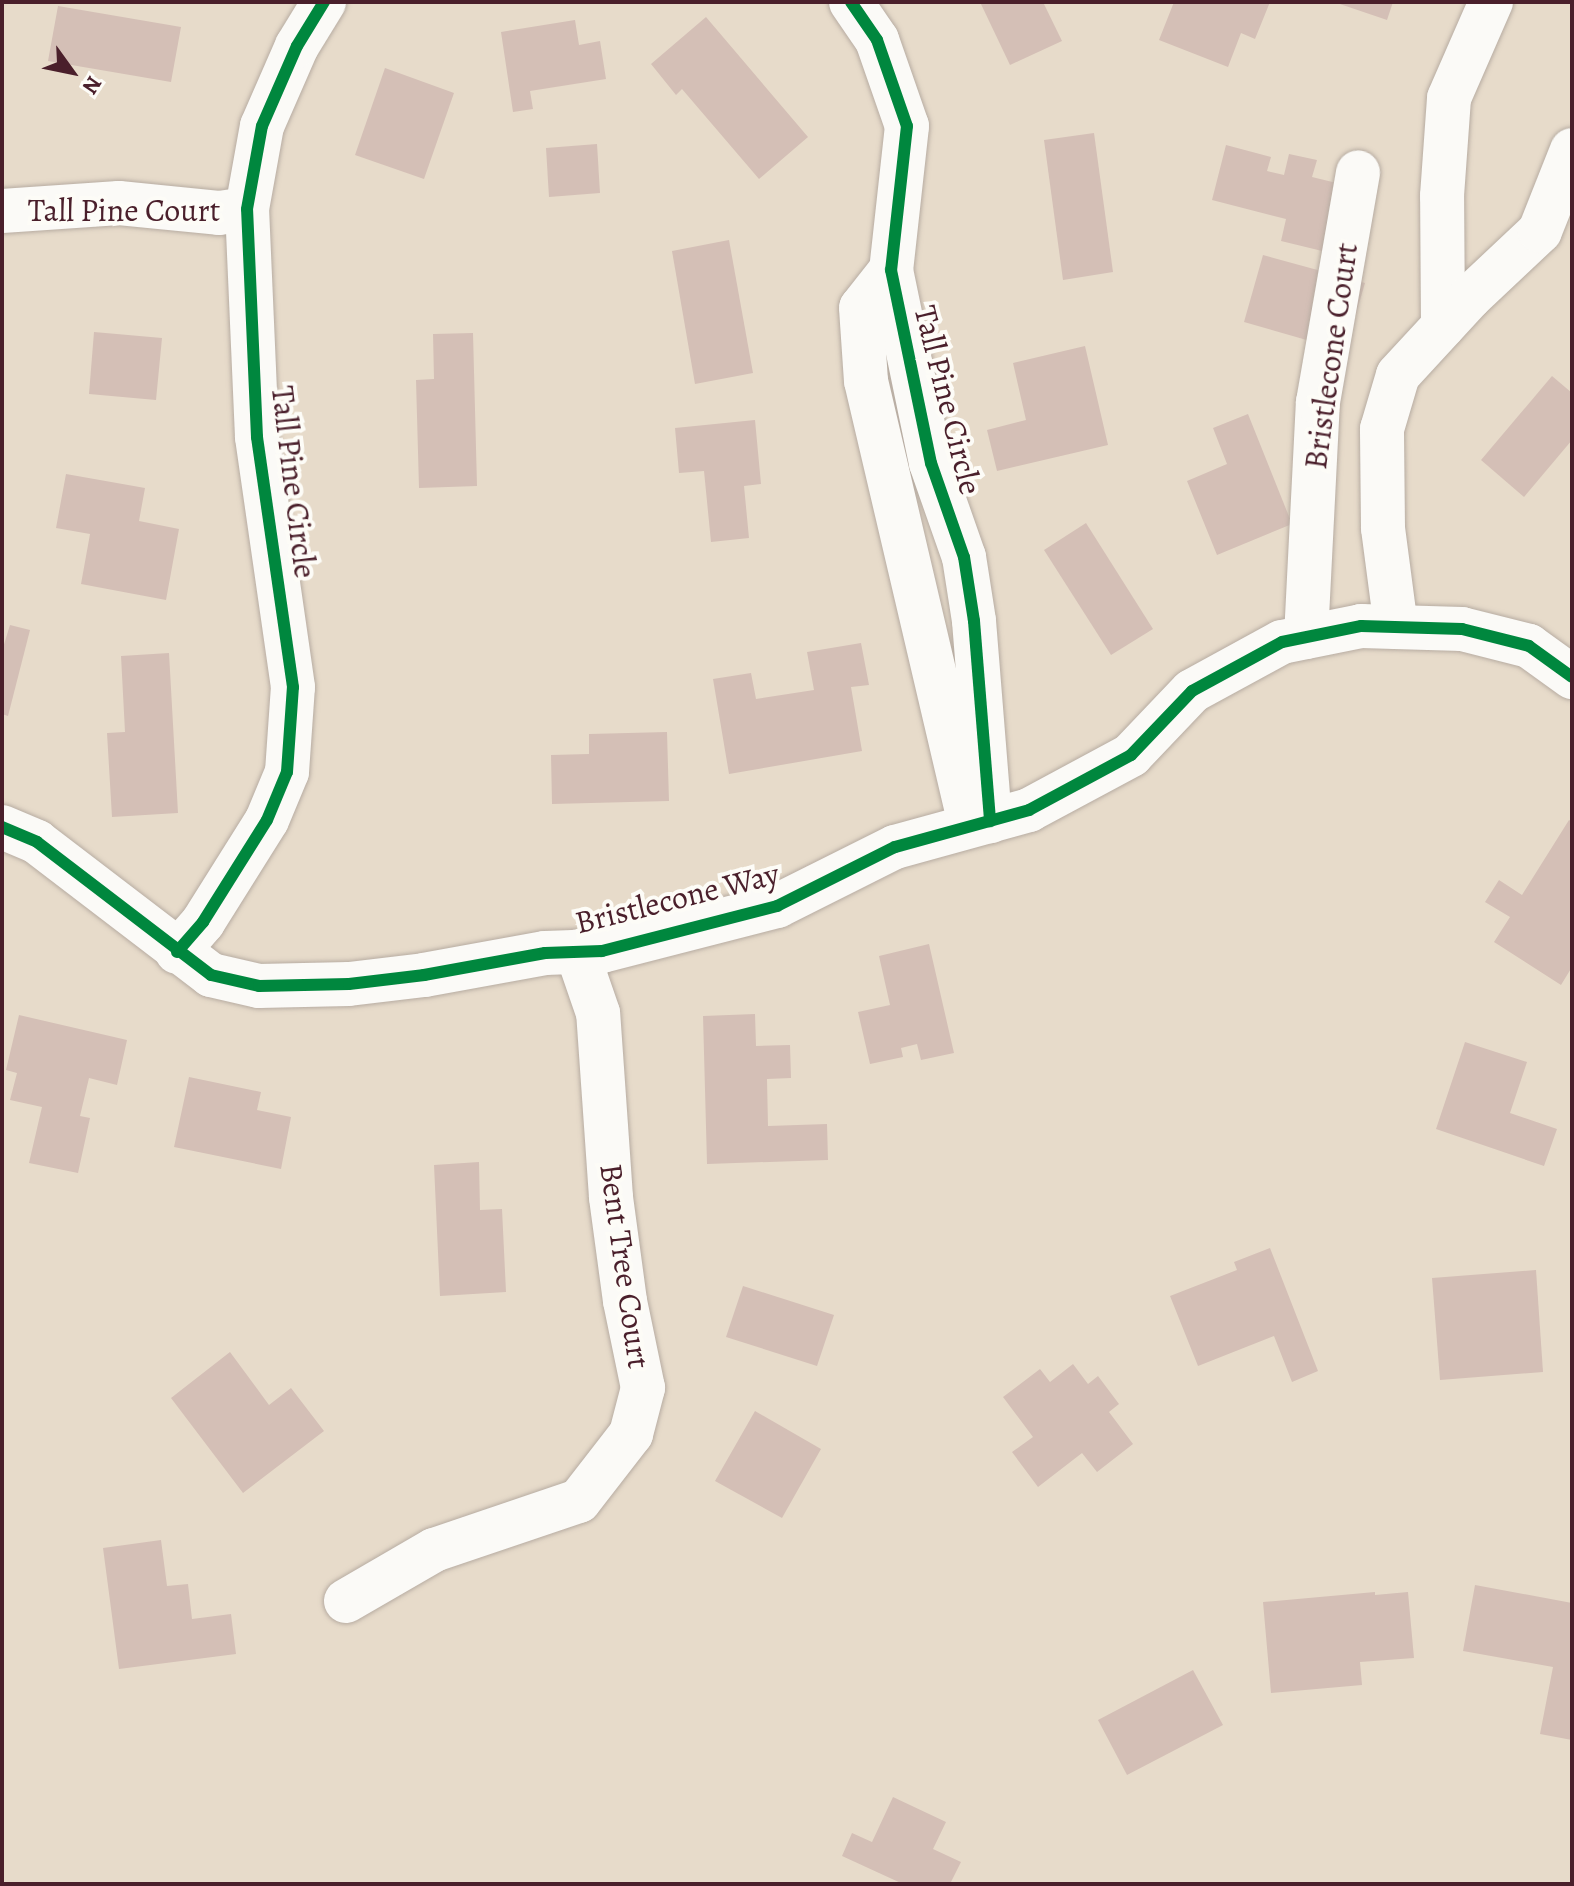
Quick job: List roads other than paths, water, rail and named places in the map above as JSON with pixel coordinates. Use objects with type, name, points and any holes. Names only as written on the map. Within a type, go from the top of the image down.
[{"type":"street","name":"Tall Pine Circle","points":[[177,952],[203,922],[267,820],[287,772],[293,687],[257,437],[247,209],[262,126],[297,46],[324,2]]},
{"type":"street","name":"Tall Pine Circle","points":[[851,2],[877,40],[907,126],[891,270],[861,308],[866,381],[980,823]]},
{"type":"street","points":[[1443,326],[1442,196],[1449,98],[1491,2]]},
{"type":"street","points":[[1396,627],[1383,528],[1382,429],[1398,375],[1540,231],[1572,150]]},
{"type":"street","name":"Bristlecone Court","points":[[1306,637],[1318,402],[1358,172]]},
{"type":"street","name":"Tall Pine Court","points":[[2,211],[119,203],[219,213],[247,209]]},
{"type":"street","name":"Bristlecone Way","points":[[2,827],[37,842],[211,975],[259,986],[364,982],[545,953],[602,951],[777,906],[895,847],[1029,810],[1131,755],[1192,691],[1282,642],[1361,626],[1462,629],[1529,646],[1572,677]]},
{"type":"street","name":"Bent Tree Court","points":[[346,1601],[434,1550],[579,1501],[631,1434],[643,1388],[625,1301],[611,1197],[598,1013],[577,952]]}]
